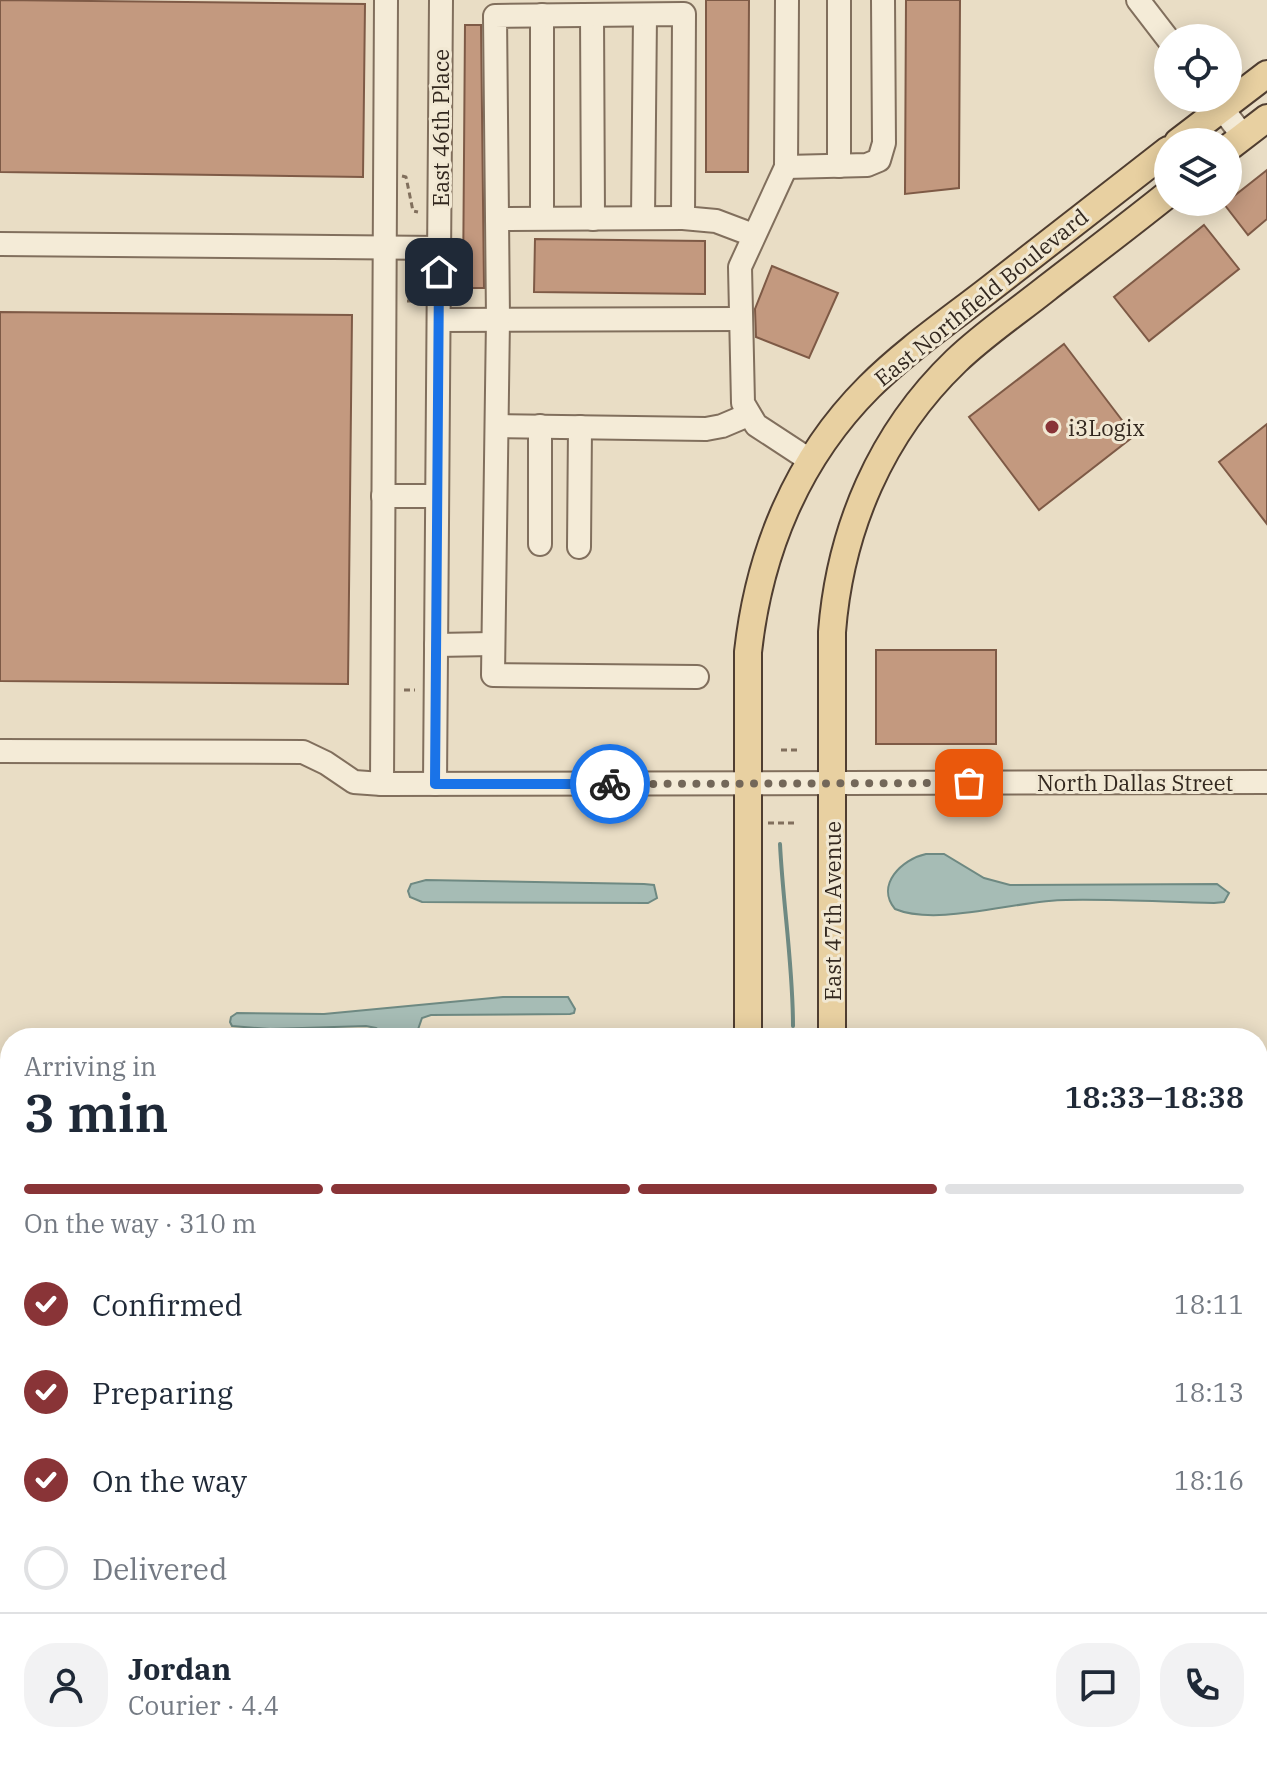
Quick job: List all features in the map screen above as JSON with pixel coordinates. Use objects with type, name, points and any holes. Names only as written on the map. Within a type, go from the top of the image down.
[{"type":"main road","points":[[1242,89],[1267,74]]},
{"type":"main road","points":[[1192,128],[1209,112]]},
{"type":"main road","points":[[1242,137],[1267,118]]},
{"type":"main road","name":"East Northfield Boulevard","points":[[748,785],[747,672],[756,595],[766,555],[787,502],[830,431],[888,369],[1154,161]]},
{"type":"main road","name":"East Northfield Boulevard","points":[[831,784],[832,644],[838,579],[859,508],[887,448],[914,408],[957,360],[1154,205]]},
{"type":"main road","name":"East 47th Avenue","points":[[831,784],[832,1028]]},
{"type":"main road","points":[[748,785],[748,1028]]},
{"type":"street","points":[[382,784],[386,0]]},
{"type":"street","name":"East 46th Place","points":[[435,784],[441,0]]},
{"type":"street","points":[[787,0],[786,167],[740,267],[743,403],[756,425],[811,461]]},
{"type":"street","points":[[839,0],[839,166]]},
{"type":"street","points":[[786,167],[867,165],[879,160],[884,143],[883,0]]},
{"type":"street","points":[[1138,0],[1156,24]]},
{"type":"street","points":[[683,218],[684,7],[645,15],[495,16],[498,319],[493,675],[697,677]]},
{"type":"street","points":[[542,15],[542,218]]},
{"type":"street","points":[[592,15],[593,219]]},
{"type":"street","points":[[643,218],[645,15]]},
{"type":"street","points":[[497,219],[683,218],[716,221],[753,235]]},
{"type":"street","points":[[0,244],[439,248]]},
{"type":"street","points":[[439,320],[739,319]]},
{"type":"street","points":[[497,426],[706,429],[748,415]]},
{"type":"street","points":[[540,426],[540,544]]},
{"type":"street","points":[[579,547],[580,427]]},
{"type":"street","points":[[383,496],[437,496]]},
{"type":"street","points":[[436,645],[493,644]]},
{"type":"street","points":[[0,751],[303,752],[354,782],[382,784],[831,784]]},
{"type":"street","name":"North Dallas Street","points":[[831,784],[1267,782]]},
{"type":"path","points":[[395,176],[406,177],[413,211],[418,212]]},
{"type":"path","points":[[407,301],[417,301]]},
{"type":"path","points":[[404,690],[415,690]]},
{"type":"path","points":[[781,750],[800,750]]},
{"type":"path","points":[[768,823],[796,823]]},
{"type":"water","points":[[926,854],[944,854],[984,878],[1010,885],[1217,884],[1229,893],[1224,902],[1214,903],[1066,900],[933,915],[895,909],[888,891],[894,874],[908,861]]},
{"type":"water","points":[[426,880],[644,884],[654,885],[657,898],[648,903],[422,902],[410,897],[408,891],[411,884]]},
{"type":"water","points":[[503,997],[568,997],[575,1009],[570,1014],[431,1015],[422,1018],[418,1028],[257,1028],[232,1026],[230,1022],[237,1013],[324,1014]]},
{"type":"building","points":[[0,0],[365,4],[363,177],[0,172]]},
{"type":"building","points":[[706,0],[749,0],[748,172],[706,172]]},
{"type":"building","points":[[906,0],[960,0],[959,188],[905,194]]},
{"type":"building","points":[[465,25],[481,25],[484,288],[463,288]]},
{"type":"building","points":[[1267,170],[1267,219],[1248,235],[1233,216],[1242,216],[1242,190]]},
{"type":"building","points":[[1204,225],[1239,269],[1149,341],[1114,297]]},
{"type":"building","points":[[535,239],[705,241],[705,294],[534,292]]},
{"type":"building","points":[[772,266],[838,293],[809,358],[756,337],[755,309]]},
{"type":"building","points":[[0,312],[352,315],[348,684],[0,681]]},
{"type":"building","name":"i3Logix","points":[[1064,344],[1134,436],[1039,510],[969,417]]},
{"type":"building","points":[[1267,424],[1267,524],[1219,462]]},
{"type":"building","points":[[876,650],[996,650],[996,744],[876,744]]},
{"type":"waterway","points":[[780,844],[793,1026]]},
{"type":"way so far","points":[[610,784],[969,783]]},
{"type":"place","name":"i3Logix","points":[[1052,427]]},
{"type":"route","points":[[439,272],[435,784],[610,784]]}]
